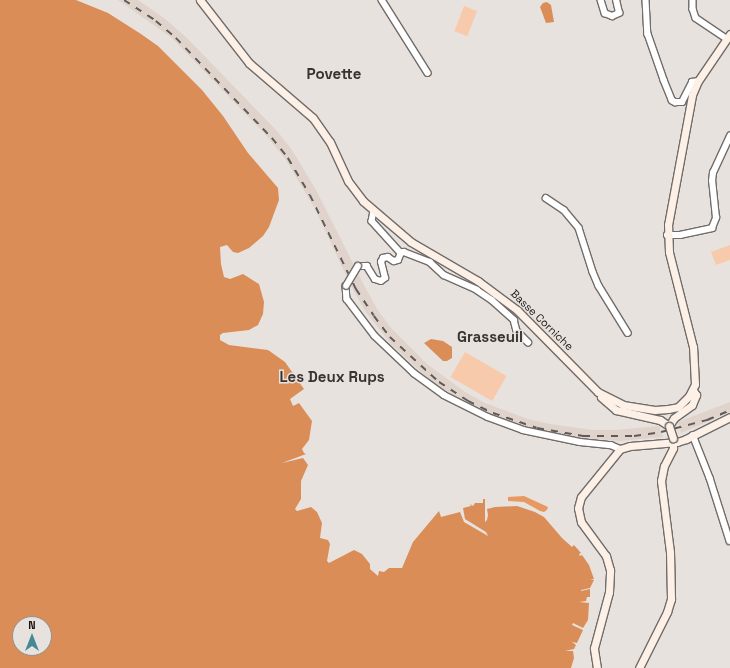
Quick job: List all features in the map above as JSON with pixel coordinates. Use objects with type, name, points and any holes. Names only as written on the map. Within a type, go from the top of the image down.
[{"type":"main road","name":"Basse Corniche","points":[[200,0],[249,63],[313,118],[333,148],[348,181],[358,195],[374,211],[411,242],[478,281],[518,310],[598,392],[623,405],[655,410],[672,409],[682,403],[693,390]]},
{"type":"main road","points":[[668,423],[692,405],[696,395],[693,390],[696,372],[693,348],[671,261],[667,235],[692,95],[698,80],[728,36]]},
{"type":"main road","points":[[598,392],[612,408],[626,413],[668,423]]},
{"type":"main road","points":[[623,405],[626,413]]},
{"type":"main road","points":[[597,668],[594,648],[597,633],[607,605],[610,575],[606,556],[581,522],[578,515],[578,503],[620,449],[630,446],[674,440],[693,435],[730,417]]},
{"type":"main road","points":[[639,668],[667,612],[671,599],[670,552],[661,481],[664,466],[673,448],[674,440],[668,423]]},
{"type":"street","points":[[382,0],[428,74]]},
{"type":"street","points":[[601,0],[605,13],[612,16],[619,13],[616,0]]},
{"type":"street","points":[[646,0],[648,34],[672,100],[675,102],[682,102],[692,82],[698,80]]},
{"type":"street","points":[[693,0],[693,9],[696,18],[728,36]]},
{"type":"street","points":[[667,235],[680,235],[712,228],[716,218],[713,173],[730,136]]},
{"type":"street","points":[[546,198],[564,210],[579,228],[592,272],[628,333]]},
{"type":"street","points":[[374,211],[372,221],[401,253],[410,254],[430,262],[444,275],[477,290],[492,300],[514,320],[517,332],[528,342]]},
{"type":"street","points":[[401,253],[398,260],[394,261],[388,257],[383,258],[381,262],[385,278],[381,281],[375,279],[367,266],[358,266],[346,286],[347,299],[350,306],[375,336],[414,373],[444,395],[488,417],[523,430],[580,442],[611,445],[620,449]]},
{"type":"street","points":[[693,435],[710,478],[730,541]]},
{"type":"shaded area","points":[[0,0],[76,0],[108,13],[141,34],[158,46],[202,90],[223,116],[248,153],[278,188],[279,200],[269,227],[263,236],[249,248],[238,253],[233,252],[227,245],[220,247],[221,264],[224,277],[230,279],[243,274],[259,284],[264,302],[263,314],[258,325],[249,330],[223,333],[220,335],[220,340],[229,345],[268,350],[285,362],[304,389],[290,399],[293,406],[299,403],[312,421],[309,440],[302,449],[306,454],[282,463],[303,458],[308,465],[301,481],[301,499],[295,509],[297,511],[311,507],[317,512],[322,523],[320,538],[328,540],[330,544],[327,561],[329,563],[354,550],[362,554],[370,564],[370,569],[378,576],[379,571],[384,572],[389,568],[402,568],[413,542],[439,511],[441,517],[460,512],[464,522],[488,536],[486,532],[465,519],[463,508],[471,506],[470,504],[473,506],[475,503],[483,503],[483,499],[485,499],[485,522],[488,515],[487,509],[495,507],[517,506],[535,512],[544,517],[572,547],[574,545],[581,553],[579,554],[580,556],[582,555],[589,565],[594,579],[590,579],[594,580],[590,588],[581,590],[590,589],[590,597],[587,597],[586,601],[579,602],[589,603],[588,620],[583,628],[573,623],[572,625],[583,630],[577,643],[572,642],[576,645],[574,649],[565,651],[573,651],[574,658],[571,668],[0,668]]},
{"type":"shaded area","points":[[118,0],[138,0],[164,18],[186,37],[278,132],[292,150],[315,188],[377,309],[392,329],[427,364],[465,392],[485,403],[528,419],[550,424],[593,430],[616,430],[659,426],[663,437],[620,441],[562,436],[539,431],[492,416],[471,406],[437,385],[391,344],[365,311],[351,286],[315,209],[286,160],[265,134],[172,38]]},
{"type":"shaded area","points":[[547,2],[551,5],[554,22],[546,23],[540,7],[543,3]]},
{"type":"shaded area","points":[[464,6],[477,11],[467,36],[454,31]]},
{"type":"shaded area","points":[[730,245],[730,260],[716,265],[711,252]]},
{"type":"shaded area","points":[[431,339],[443,341],[452,347],[452,358],[447,361],[443,361],[424,343]]},
{"type":"shaded area","points":[[465,352],[507,376],[492,401],[450,377]]},
{"type":"shaded area","points":[[730,402],[730,412],[681,433],[678,422]]},
{"type":"shaded area","points":[[524,496],[548,507],[547,510],[544,512],[540,511],[524,502],[508,501],[508,497]]},
{"type":"railway","points":[[124,0],[156,21],[176,38],[272,138],[288,158],[310,195],[356,289],[374,316],[390,337],[439,382],[468,401],[493,413],[537,428],[583,436],[634,436],[661,432],[707,420],[730,410]]},
{"type":"district","name":"Povette","points":[[334,74]]},
{"type":"district","name":"Grasseuil","points":[[490,337]]},
{"type":"district","name":"Les Deux Rups","points":[[332,377]]}]
